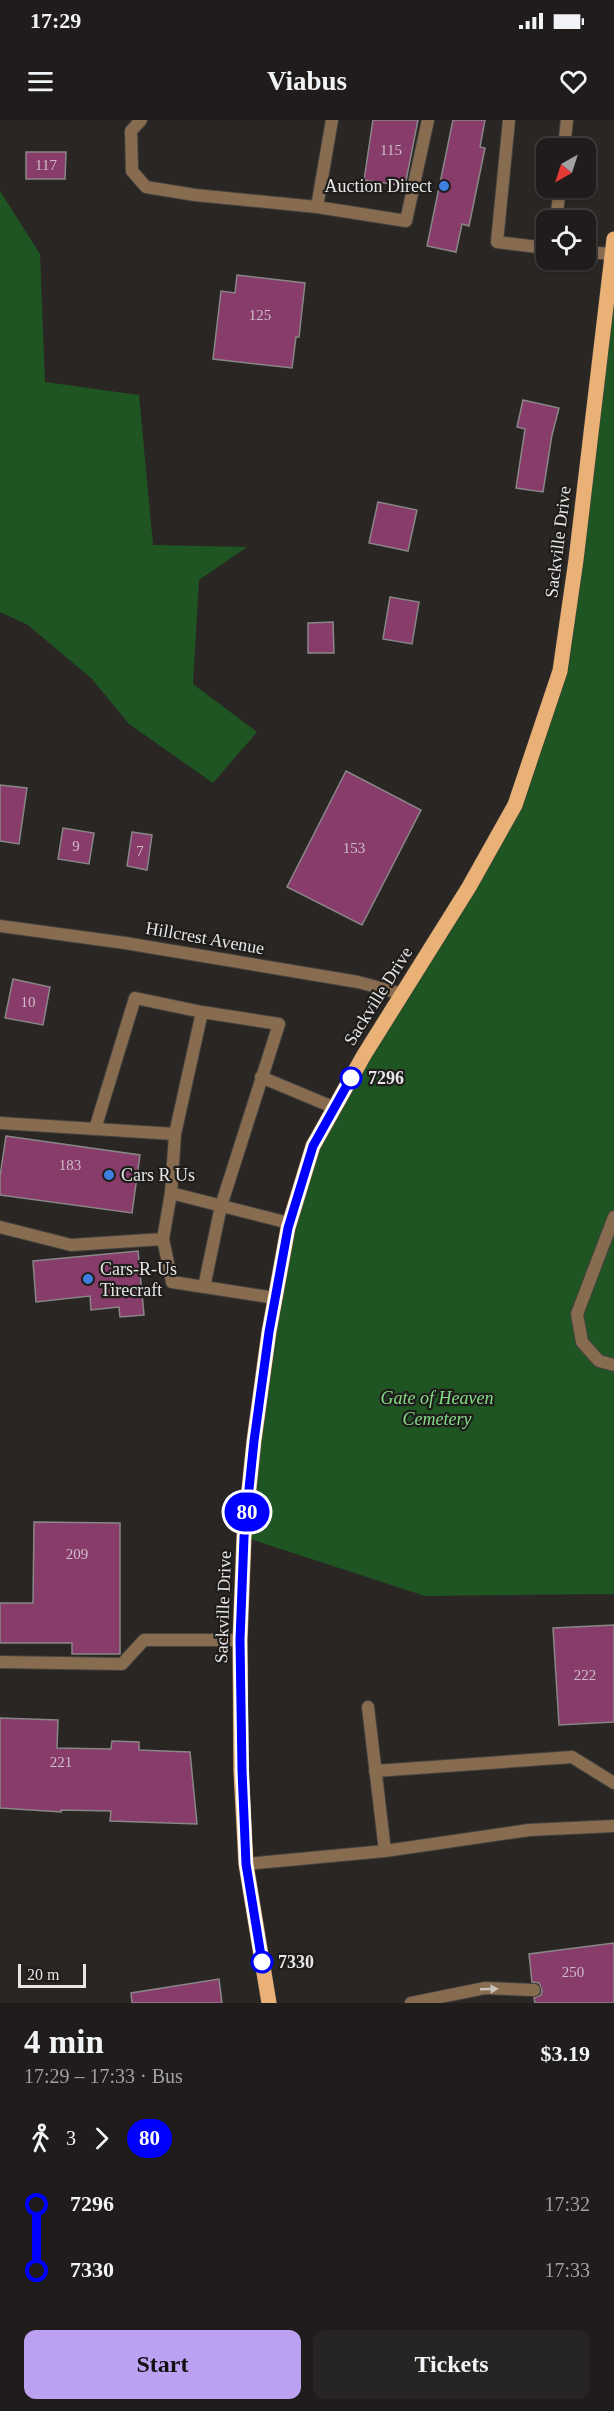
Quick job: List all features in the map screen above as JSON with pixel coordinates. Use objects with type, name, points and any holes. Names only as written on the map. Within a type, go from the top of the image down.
[{"type":"main road","name":"Sackville Drive","points":[[269,2003],[246,1864],[240,1640],[244,1537],[254,1441],[275,1298],[289,1223],[313,1146],[364,1055],[469,887],[515,806],[560,671],[576,560],[613,247]]},
{"type":"street","points":[[141,120],[131,131],[132,171],[146,187],[195,195],[317,207],[406,221],[428,120]]},
{"type":"street","points":[[317,207],[332,120]]},
{"type":"street","points":[[508,120],[497,242],[536,247]]},
{"type":"street","points":[[565,138],[567,120]]},
{"type":"street","points":[[596,250],[613,247]]},
{"type":"street","name":"Hillcrest Avenue","points":[[0,926],[358,982],[403,994]]},
{"type":"street","points":[[95,1129],[135,998],[202,1012],[279,1024],[221,1206],[204,1287]]},
{"type":"street","points":[[202,1012],[175,1134],[171,1192],[163,1239],[172,1282],[275,1298]]},
{"type":"street","points":[[261,1077],[335,1108]]},
{"type":"street","points":[[0,1123],[175,1134]]},
{"type":"street","points":[[171,1192],[289,1223]]},
{"type":"street","points":[[614,1217],[577,1314],[582,1342],[599,1361],[614,1365]]},
{"type":"street","points":[[0,1227],[71,1245],[163,1239]]},
{"type":"street","points":[[0,1662],[122,1664],[144,1640],[240,1640]]},
{"type":"street","points":[[368,1707],[385,1851]]},
{"type":"street","points":[[375,1770],[572,1757],[614,1783]]},
{"type":"street","points":[[246,1864],[385,1851],[529,1830],[614,1826]]},
{"type":"street","points":[[411,2003],[485,1988],[534,1990]]},
{"type":"green space","points":[[0,191],[40,254],[45,382],[139,395],[153,545],[247,547],[199,580],[193,684],[257,732],[213,783],[129,724],[92,679],[28,625],[0,612]]},
{"type":"green space","name":"Gate of Heaven Cemetery","points":[[614,239],[614,1594],[425,1596],[244,1537],[269,1332],[313,1146],[515,805],[560,671]]},
{"type":"building","points":[[373,120],[418,120],[405,186],[364,180]]},
{"type":"building","points":[[453,120],[485,120],[480,147],[485,148],[469,226],[462,224],[456,252],[427,246]]},
{"type":"building","points":[[26,152],[66,152],[65,179],[26,179]]},
{"type":"building","points":[[237,275],[305,283],[299,337],[296,337],[292,368],[213,359],[221,291],[235,293]]},
{"type":"building","points":[[523,400],[559,408],[552,435],[543,492],[516,488],[525,429],[517,427]]},
{"type":"building","points":[[378,502],[417,510],[408,551],[369,543]]},
{"type":"building","points":[[390,597],[419,602],[412,644],[383,639]]},
{"type":"building","points":[[333,622],[334,653],[308,653],[308,623]]},
{"type":"building","points":[[346,771],[421,810],[362,925],[287,887]]},
{"type":"building","points":[[0,785],[27,788],[19,844],[0,841]]},
{"type":"building","points":[[63,828],[94,833],[89,864],[58,859]]},
{"type":"building","points":[[132,832],[152,835],[147,870],[127,866]]},
{"type":"building","points":[[13,979],[50,987],[43,1025],[5,1018]]},
{"type":"building","points":[[6,1136],[140,1155],[132,1213],[0,1195],[0,1176]]},
{"type":"building","name":"Cars-R-Us Tirecraft","points":[[138,1251],[144,1315],[120,1317],[119,1307],[91,1310],[90,1296],[36,1302],[33,1261]]},
{"type":"building","points":[[34,1522],[120,1523],[120,1654],[72,1654],[72,1643],[0,1643],[0,1603],[33,1603]]},
{"type":"building","points":[[614,1625],[614,1722],[559,1725],[553,1628]]},
{"type":"building","points":[[0,1718],[58,1720],[57,1748],[111,1749],[112,1741],[139,1742],[139,1750],[190,1752],[197,1824],[110,1821],[111,1811],[61,1810],[61,1812],[0,1808]]},
{"type":"building","points":[[614,1943],[614,2003],[535,2003],[534,1998],[541,1995],[542,1990],[539,1983],[532,1982],[529,1954]]},
{"type":"building","points":[[219,1979],[222,2003],[132,2003],[131,1993]]},
{"type":"bus line","name":"80","points":[[262,1962],[246,1864],[242,1770],[240,1640],[244,1537],[269,1332],[288,1228],[313,1146],[351,1078]]},
{"type":"place","name":"Auction Direct","points":[[444,186]]},
{"type":"place","name":"7296","points":[[351,1078]]},
{"type":"place","name":"Cars R Us","points":[[109,1175]]},
{"type":"place","name":"Cars-R-Us Tirecraft","points":[[88,1279]]},
{"type":"place","name":"7330","points":[[262,1962]]}]
